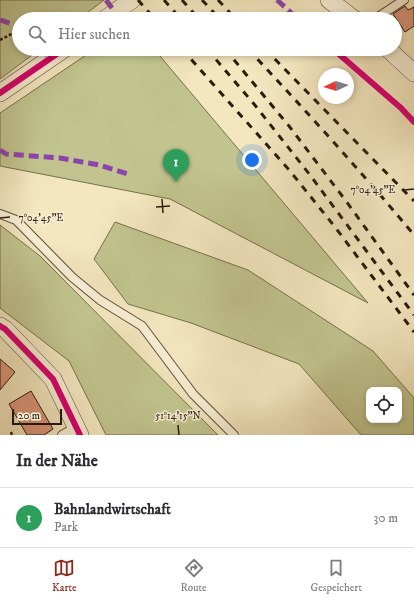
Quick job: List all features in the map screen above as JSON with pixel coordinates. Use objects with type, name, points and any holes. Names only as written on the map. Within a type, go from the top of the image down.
[{"type":"street","points":[[330,0],[345,12]]},
{"type":"street","points":[[115,12],[130,2]]},
{"type":"street","points":[[0,93],[54,56]]},
{"type":"street","points":[[396,56],[414,73]]},
{"type":"street","points":[[0,326],[5,329],[54,379],[72,432]]},
{"type":"lane","points":[[386,12],[404,0]]},
{"type":"lane","points":[[0,214],[16,220],[72,277],[100,300],[142,326],[193,394],[234,435]]},
{"type":"path","points":[[0,40],[12,34]]},
{"type":"green space","points":[[0,0],[104,0],[88,12],[12,12],[12,56],[31,56],[0,79]]},
{"type":"green space","points":[[85,56],[160,56],[368,303],[170,199],[0,166],[0,113]]},
{"type":"green space","points":[[115,222],[248,270],[373,351],[414,398],[414,435],[361,435],[299,364],[191,323],[128,304],[94,259]]},
{"type":"green space","points":[[0,225],[40,256],[218,435],[106,435],[69,361],[0,308]]},
{"type":"building","points":[[405,6],[408,10],[414,7],[414,26],[405,32],[402,28],[402,12],[396,12]]},
{"type":"building","points":[[0,359],[15,372],[0,390]]},
{"type":"building","points":[[31,391],[53,429],[44,435],[27,435],[9,404]]},
{"type":"railway","points":[[138,0],[149,12]]},
{"type":"railway","points":[[164,0],[175,12]]},
{"type":"railway","points":[[182,0],[193,12]]},
{"type":"railway","points":[[202,0],[213,12]]},
{"type":"railway","points":[[218,0],[229,12]]},
{"type":"railway","points":[[188,56],[290,171],[335,227],[414,332]]},
{"type":"railway","points":[[213,56],[254,104],[310,175],[414,315]]},
{"type":"railway","points":[[231,56],[289,126],[346,201],[414,295]]},
{"type":"railway","points":[[255,56],[374,188],[414,235]]},
{"type":"railway","points":[[272,56],[414,201]]},
{"type":"marked path","points":[[106,0],[115,12]]},
{"type":"marked path","points":[[277,0],[290,12]]},
{"type":"marked path","points":[[0,20],[12,24]]},
{"type":"marked path","points":[[0,150],[6,154],[60,158],[99,165],[128,174]]},
{"type":"cycle path","points":[[0,93],[54,56]]},
{"type":"cycle path","points":[[341,56],[401,108],[414,122]]},
{"type":"cycle path","points":[[0,326],[5,329],[53,379],[80,435]]},
{"type":"place","name":"Bahnlandwirtschaft","points":[[176,182]]}]
